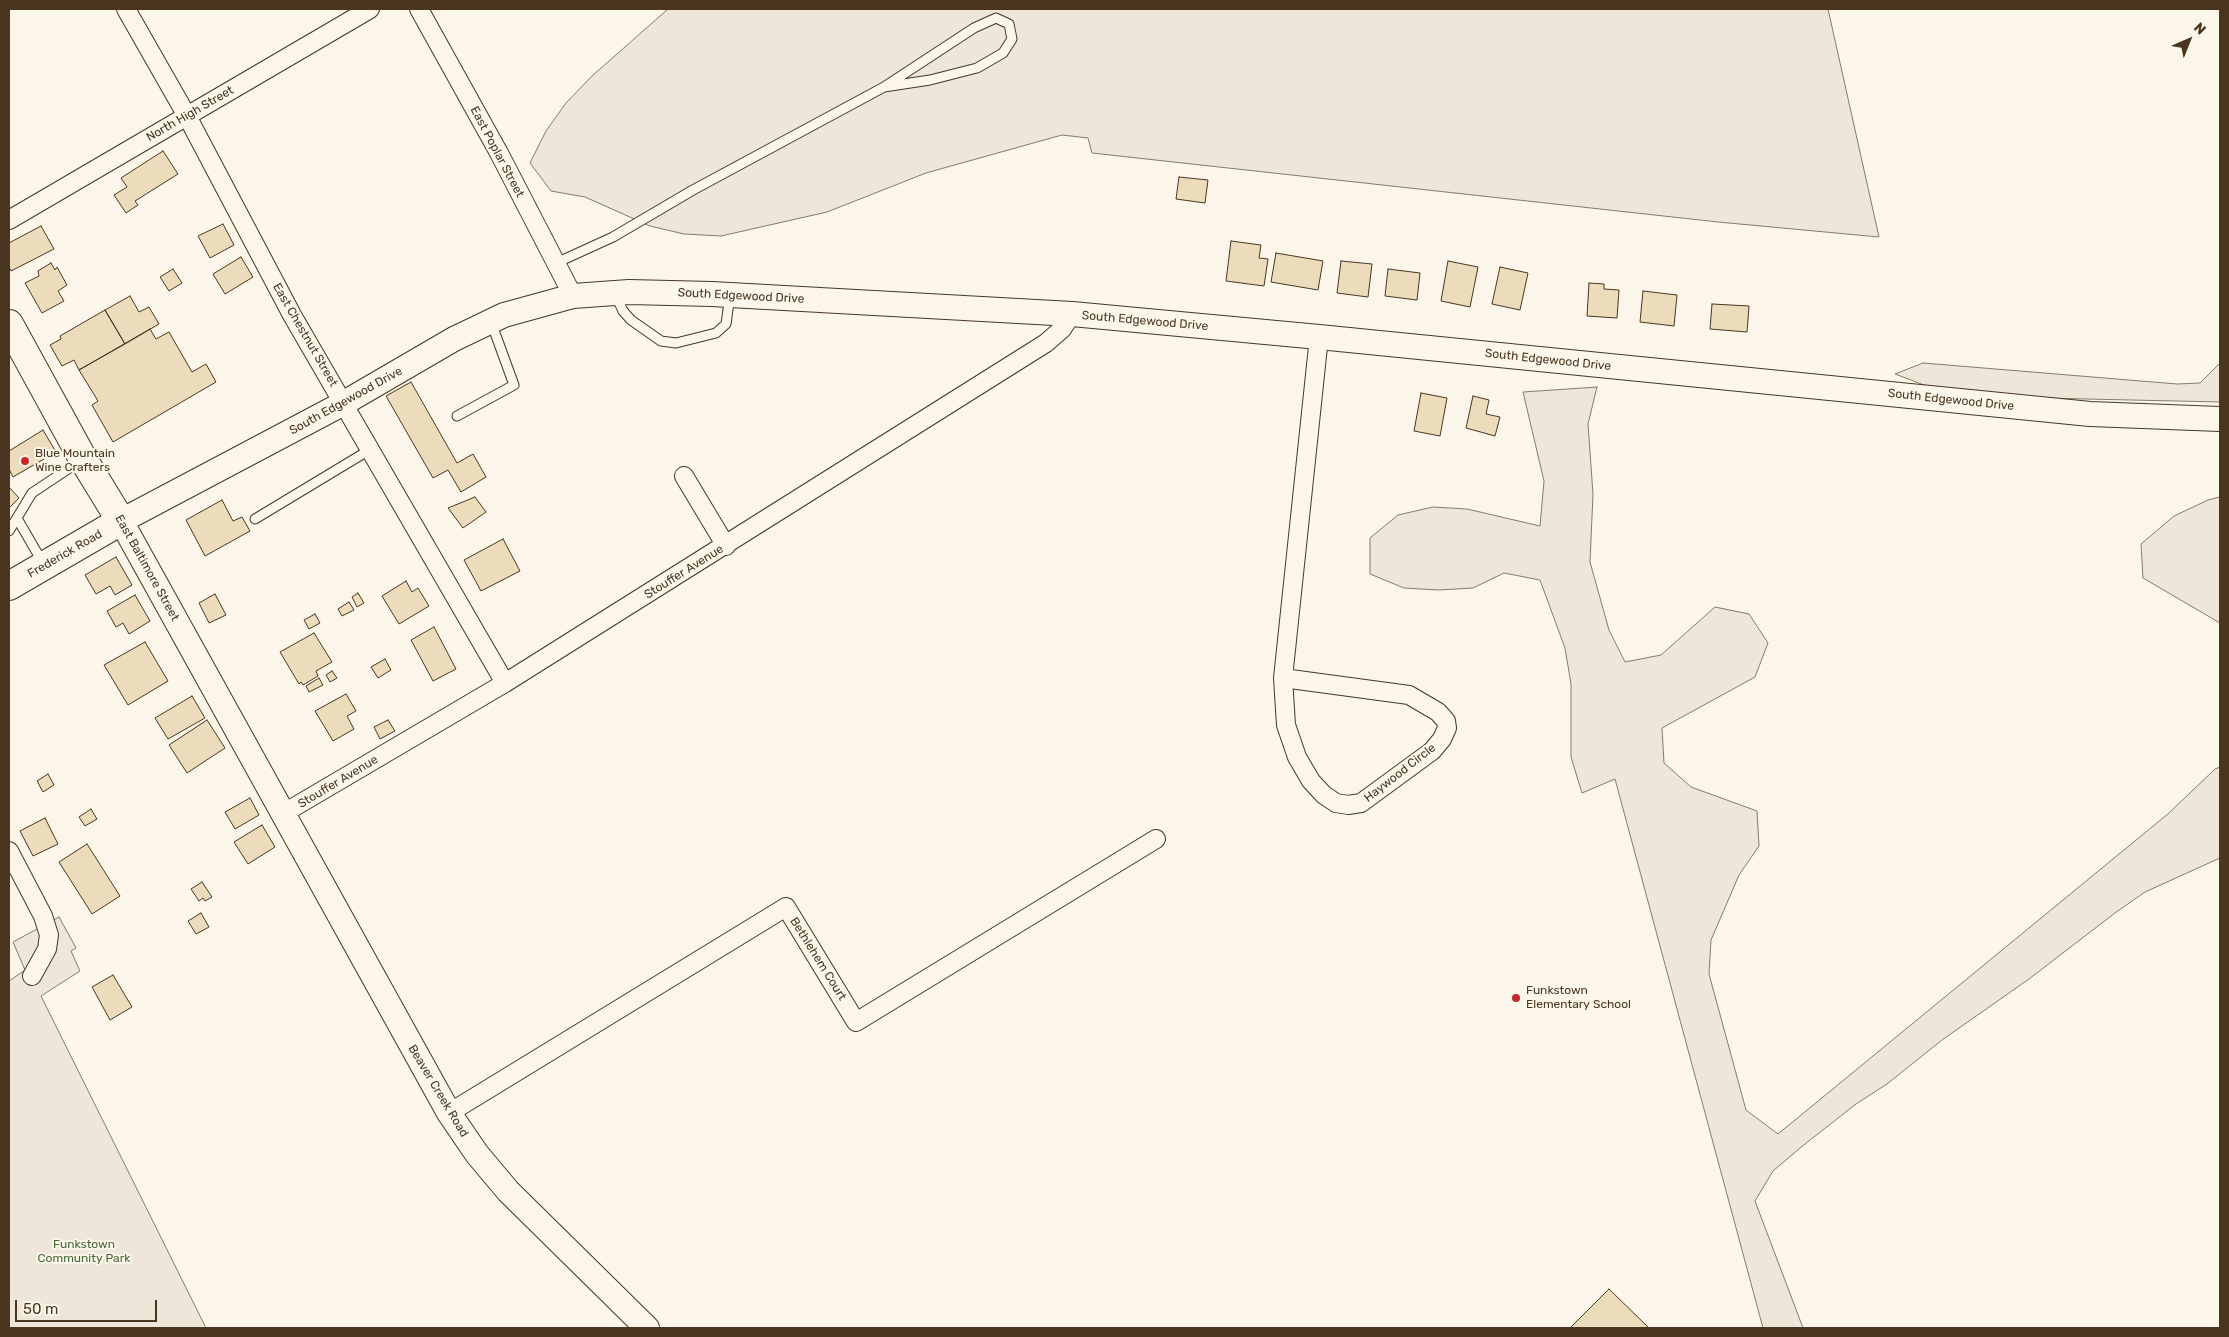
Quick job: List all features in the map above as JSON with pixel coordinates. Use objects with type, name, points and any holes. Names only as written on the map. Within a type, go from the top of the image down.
[{"type":"main road","name":"South Edgewood Drive","points":[[121,521],[344,403],[454,339],[504,315],[573,296],[629,292],[730,295],[1072,314],[2090,414],[2220,419]]},
{"type":"main road","name":"East Baltimore Street","points":[[9,324],[284,814]]},
{"type":"main road","name":"Frederick Road","points":[[9,586],[121,521]]},
{"type":"main road","name":"Beaver Creek Road","points":[[284,814],[423,1069],[449,1113],[477,1154],[508,1190],[647,1328]]},
{"type":"street","name":"East Chestnut Street","points":[[126,9],[187,116],[292,315],[505,683]]},
{"type":"street","name":"North High Street","points":[[9,220],[370,9]]},
{"type":"street","name":"East Poplar Street","points":[[420,9],[499,153],[573,296]]},
{"type":"street","name":"Stouffer Avenue","points":[[284,814],[505,683],[726,546],[1046,343],[1062,329],[1072,314]]},
{"type":"street","name":"Haywood Circle","points":[[1283,678],[1409,695],[1438,712],[1446,721],[1447,728],[1442,739],[1432,751],[1361,803],[1348,805],[1336,803],[1324,795],[1310,780],[1297,757],[1286,725],[1283,678],[1319,337]]},
{"type":"street","points":[[684,476],[726,546]]},
{"type":"street","name":"Bethlehem Court","points":[[449,1113],[786,907],[856,1022],[1156,839]]},
{"type":"street","points":[[9,851],[43,916],[49,934],[47,949],[32,976]]},
{"type":"lane","points":[[556,263],[614,237],[702,185],[884,87],[974,28],[996,18],[1009,24],[1012,39],[1003,54],[977,68],[930,80],[884,87]]},
{"type":"lane","points":[[615,294],[623,311],[632,320],[661,341],[676,343],[716,333],[726,324],[730,295]]},
{"type":"lane","points":[[457,416],[514,385],[491,322]]},
{"type":"lane","points":[[255,519],[371,449]]},
{"type":"lane","points":[[9,531],[18,520],[32,493],[83,458]]},
{"type":"lane","points":[[18,520],[44,565]]},
{"type":"green space","points":[[668,9],[1828,9],[1879,237],[1718,222],[1092,153],[1088,138],[1062,135],[926,173],[827,212],[721,236],[684,234],[650,226],[585,197],[551,191],[530,163],[546,131],[566,103],[592,76]]},
{"type":"green space","points":[[1923,363],[2177,384],[2200,383],[2220,363],[2220,402],[1953,396],[1895,374]]},
{"type":"green space","points":[[1597,387],[1588,424],[1593,494],[1590,562],[1609,630],[1625,662],[1661,655],[1715,607],[1749,614],[1768,643],[1755,677],[1662,728],[1664,763],[1691,787],[1757,811],[1759,846],[1739,875],[1711,940],[1709,974],[1746,1110],[1778,1134],[2169,813],[2215,769],[2220,767],[2220,858],[2145,892],[2115,913],[2029,979],[1942,1040],[1887,1084],[1856,1104],[1773,1171],[1755,1201],[1803,1328],[1763,1328],[1615,779],[1582,793],[1571,757],[1571,684],[1565,648],[1540,580],[1504,573],[1473,588],[1438,590],[1404,588],[1370,574],[1370,538],[1398,515],[1433,507],[1467,509],[1540,526],[1544,481],[1523,392]]},
{"type":"green space","points":[[2220,497],[2220,623],[2143,578],[2141,544],[2174,516],[2208,500]]},
{"type":"green space","name":"Funkstown Community Park","points":[[59,917],[76,948],[71,951],[80,971],[41,996],[206,1328],[9,1328],[9,981],[25,970],[13,942]]},
{"type":"building","points":[[163,151],[178,174],[135,201],[138,205],[126,213],[114,195],[127,187],[121,178]]},
{"type":"building","points":[[1179,177],[1208,180],[1205,203],[1176,199]]},
{"type":"building","points":[[223,224],[234,245],[210,258],[198,236]]},
{"type":"building","points":[[41,226],[54,249],[11,271],[9,267],[9,243]]},
{"type":"building","points":[[1231,241],[1261,245],[1259,258],[1268,259],[1264,286],[1226,281]]},
{"type":"building","points":[[1276,253],[1323,261],[1318,290],[1271,282]]},
{"type":"building","points":[[241,257],[253,277],[225,294],[213,274]]},
{"type":"building","points":[[1341,261],[1372,264],[1368,297],[1337,293]]},
{"type":"building","points":[[1448,261],[1478,267],[1470,307],[1441,301]]},
{"type":"building","points":[[51,263],[55,270],[57,267],[67,285],[58,291],[64,301],[42,313],[25,283],[39,276],[38,271]]},
{"type":"building","points":[[1500,267],[1528,273],[1520,310],[1492,304]]},
{"type":"building","points":[[173,269],[182,283],[169,291],[160,277]]},
{"type":"building","points":[[1388,269],[1420,273],[1417,300],[1385,296]]},
{"type":"building","points":[[1589,283],[1604,284],[1604,289],[1619,290],[1617,318],[1587,316]]},
{"type":"building","points":[[1643,291],[1677,295],[1674,326],[1640,322]]},
{"type":"building","points":[[130,296],[139,312],[149,307],[159,324],[125,344],[105,310]]},
{"type":"building","points":[[1712,304],[1749,306],[1747,332],[1710,329]]},
{"type":"building","points":[[105,310],[125,344],[79,370],[74,360],[62,366],[50,345],[61,339],[60,336]]},
{"type":"building","points":[[150,329],[156,339],[169,332],[192,372],[206,364],[216,382],[113,442],[92,405],[98,401],[79,370]]},
{"type":"building","points":[[411,382],[457,463],[473,454],[486,477],[461,492],[448,470],[433,478],[386,396]]},
{"type":"building","points":[[1421,393],[1447,398],[1440,436],[1414,431]]},
{"type":"building","points":[[1473,396],[1489,400],[1486,414],[1500,417],[1495,436],[1466,428]]},
{"type":"building","name":"Blue Mountain Wine Crafters","points":[[43,430],[56,452],[13,477],[9,469],[9,451]]},
{"type":"building","points":[[9,487],[19,498],[9,508]]},
{"type":"building","points":[[475,497],[486,512],[463,528],[448,508]]},
{"type":"building","points":[[222,500],[233,521],[242,517],[250,531],[205,556],[186,520]]},
{"type":"building","points":[[503,539],[520,571],[481,591],[464,560]]},
{"type":"building","points":[[116,557],[132,585],[115,595],[110,586],[96,594],[85,575]]},
{"type":"building","points":[[406,581],[412,592],[418,588],[429,606],[399,624],[382,596]]},
{"type":"building","points":[[358,593],[364,603],[357,607],[352,597]]},
{"type":"building","points":[[215,594],[226,615],[209,623],[199,603]]},
{"type":"building","points":[[135,595],[150,621],[129,634],[123,623],[116,627],[107,611]]},
{"type":"building","points":[[349,602],[354,610],[342,616],[338,609]]},
{"type":"building","points":[[315,614],[320,623],[309,629],[304,620]]},
{"type":"building","points":[[434,627],[456,669],[433,681],[411,640]]},
{"type":"building","points":[[314,633],[332,662],[316,671],[318,676],[303,685],[301,682],[299,684],[280,652]]},
{"type":"building","points":[[145,642],[168,681],[128,705],[104,665]]},
{"type":"building","points":[[385,659],[391,670],[378,678],[371,667]]},
{"type":"building","points":[[332,671],[337,678],[330,682],[326,675]]},
{"type":"building","points":[[319,678],[323,685],[309,692],[306,686]]},
{"type":"building","points":[[346,694],[356,711],[347,716],[354,729],[333,741],[315,711]]},
{"type":"building","points":[[192,696],[205,718],[168,739],[155,718]]},
{"type":"building","points":[[207,720],[225,748],[187,773],[169,745]]},
{"type":"building","points":[[388,720],[395,731],[380,739],[374,727]]},
{"type":"building","points":[[48,774],[54,785],[43,792],[37,781]]},
{"type":"building","points":[[250,798],[259,815],[235,829],[225,812]]},
{"type":"building","points":[[91,809],[97,819],[85,826],[79,817]]},
{"type":"building","points":[[45,818],[58,844],[33,856],[20,831]]},
{"type":"building","points":[[262,825],[275,847],[248,864],[234,842]]},
{"type":"building","points":[[87,844],[120,896],[92,914],[59,862]]},
{"type":"building","points":[[202,882],[212,897],[205,901],[203,898],[199,901],[191,889]]},
{"type":"building","points":[[201,913],[209,927],[196,934],[188,921]]},
{"type":"building","points":[[113,975],[132,1007],[110,1020],[92,987]]},
{"type":"building","points":[[1609,1289],[1649,1328],[1570,1328]]},
{"type":"place","name":"Blue Mountain Wine Crafters","points":[[25,461]]},
{"type":"place","name":"Funkstown Elementary School","points":[[1516,998]]}]
